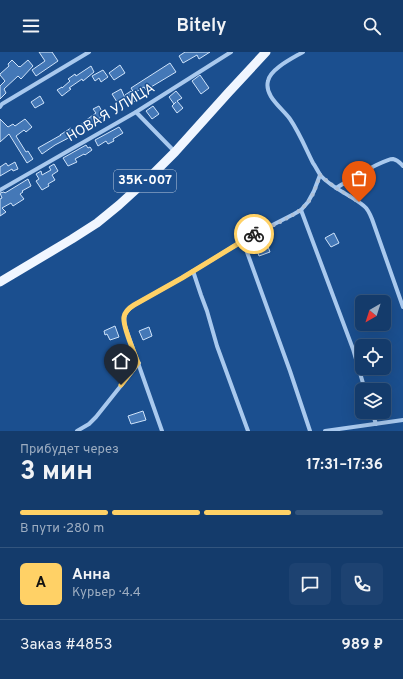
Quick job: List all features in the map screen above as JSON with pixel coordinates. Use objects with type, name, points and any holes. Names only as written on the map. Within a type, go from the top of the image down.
[{"type":"main road","name":"35К-007","points":[[0,282],[72,239],[119,205],[175,152],[266,52]]},
{"type":"street","points":[[0,108],[2,104],[89,52]]},
{"type":"street","name":"НОВАЯ УЛИЦА","points":[[0,190],[136,112],[231,52]]},
{"type":"street","points":[[303,52],[276,69],[268,79],[268,91],[291,121],[320,175],[368,210],[403,306]]},
{"type":"street","points":[[136,112],[175,152]]},
{"type":"street","points":[[336,188],[382,162],[392,159],[397,160],[403,166]]},
{"type":"street","points":[[162,431],[123,319],[128,309],[243,241],[301,210],[308,202],[314,191],[320,175]]},
{"type":"street","points":[[301,210],[353,349],[364,383]]},
{"type":"street","points":[[243,241],[310,431]]},
{"type":"street","points":[[193,271],[217,346],[248,431]]},
{"type":"street","points":[[77,431],[96,418],[138,363]]},
{"type":"street","points":[[374,419],[376,424]]},
{"type":"street","points":[[325,431],[403,420]]},
{"type":"building","points":[[39,52],[52,52],[58,61],[36,76],[32,70],[45,61]]},
{"type":"building","points":[[185,52],[210,52],[199,59],[197,55],[183,63],[179,56]]},
{"type":"building","points":[[12,60],[19,67],[28,60],[33,66],[21,79],[18,76],[4,89],[6,93],[0,99],[0,86],[5,81],[0,74],[9,66],[8,64]]},
{"type":"building","points":[[170,63],[176,72],[146,90],[144,87],[134,93],[131,88]]},
{"type":"building","points":[[120,65],[125,73],[114,80],[109,73]]},
{"type":"building","points":[[91,66],[94,72],[83,81],[82,79],[69,88],[71,89],[62,96],[57,90],[62,88],[70,81],[68,79],[75,74],[76,76]]},
{"type":"building","points":[[103,70],[108,77],[101,82],[99,78],[95,81],[92,76]]},
{"type":"building","points":[[200,75],[209,88],[201,94],[192,81]]},
{"type":"building","points":[[121,89],[125,98],[117,102],[112,94]]},
{"type":"building","points":[[131,91],[137,100],[130,104],[125,95]]},
{"type":"building","points":[[176,91],[182,98],[177,101],[183,108],[177,113],[172,106],[174,104],[169,97]]},
{"type":"building","points":[[40,96],[44,103],[35,108],[31,102]]},
{"type":"building","points":[[99,106],[104,115],[86,129],[82,123],[96,113],[93,109]]},
{"type":"building","points":[[153,106],[159,114],[152,119],[146,111]]},
{"type":"building","points":[[0,119],[8,127],[13,124],[15,126],[25,119],[32,127],[26,132],[24,130],[16,136],[26,152],[28,151],[33,159],[27,163],[9,134],[0,142]]},
{"type":"building","points":[[119,127],[123,133],[113,139],[114,141],[108,144],[106,141],[98,146],[95,140]]},
{"type":"building","points":[[71,128],[76,134],[42,154],[38,148]]},
{"type":"building","points":[[86,145],[92,150],[75,159],[77,162],[68,166],[63,158]]},
{"type":"building","points":[[15,162],[18,169],[13,171],[12,169],[0,176],[0,167],[6,163],[8,166]]},
{"type":"building","points":[[54,164],[58,171],[52,175],[55,180],[42,190],[36,181],[39,179],[36,174],[41,171],[42,175],[51,170],[49,167]]},
{"type":"building","points":[[28,179],[31,186],[22,191],[23,192],[20,194],[24,199],[13,206],[11,203],[2,208],[6,212],[0,216],[0,199],[2,198],[0,193],[5,193]]},
{"type":"building","points":[[334,233],[339,243],[331,247],[325,238]]},
{"type":"building","points":[[267,244],[270,252],[259,256],[256,248]]},
{"type":"building","points":[[115,326],[119,337],[110,340],[107,334],[105,335],[104,331]]},
{"type":"building","points":[[149,327],[152,336],[143,340],[139,331]]},
{"type":"building","points":[[143,411],[146,420],[131,424],[128,416]]},
{"type":"way so far","points":[[254,234],[301,210],[308,202],[314,191],[320,175],[336,188],[359,202]]},
{"type":"route","points":[[121,385],[138,363],[123,319],[128,309],[254,234]]}]
